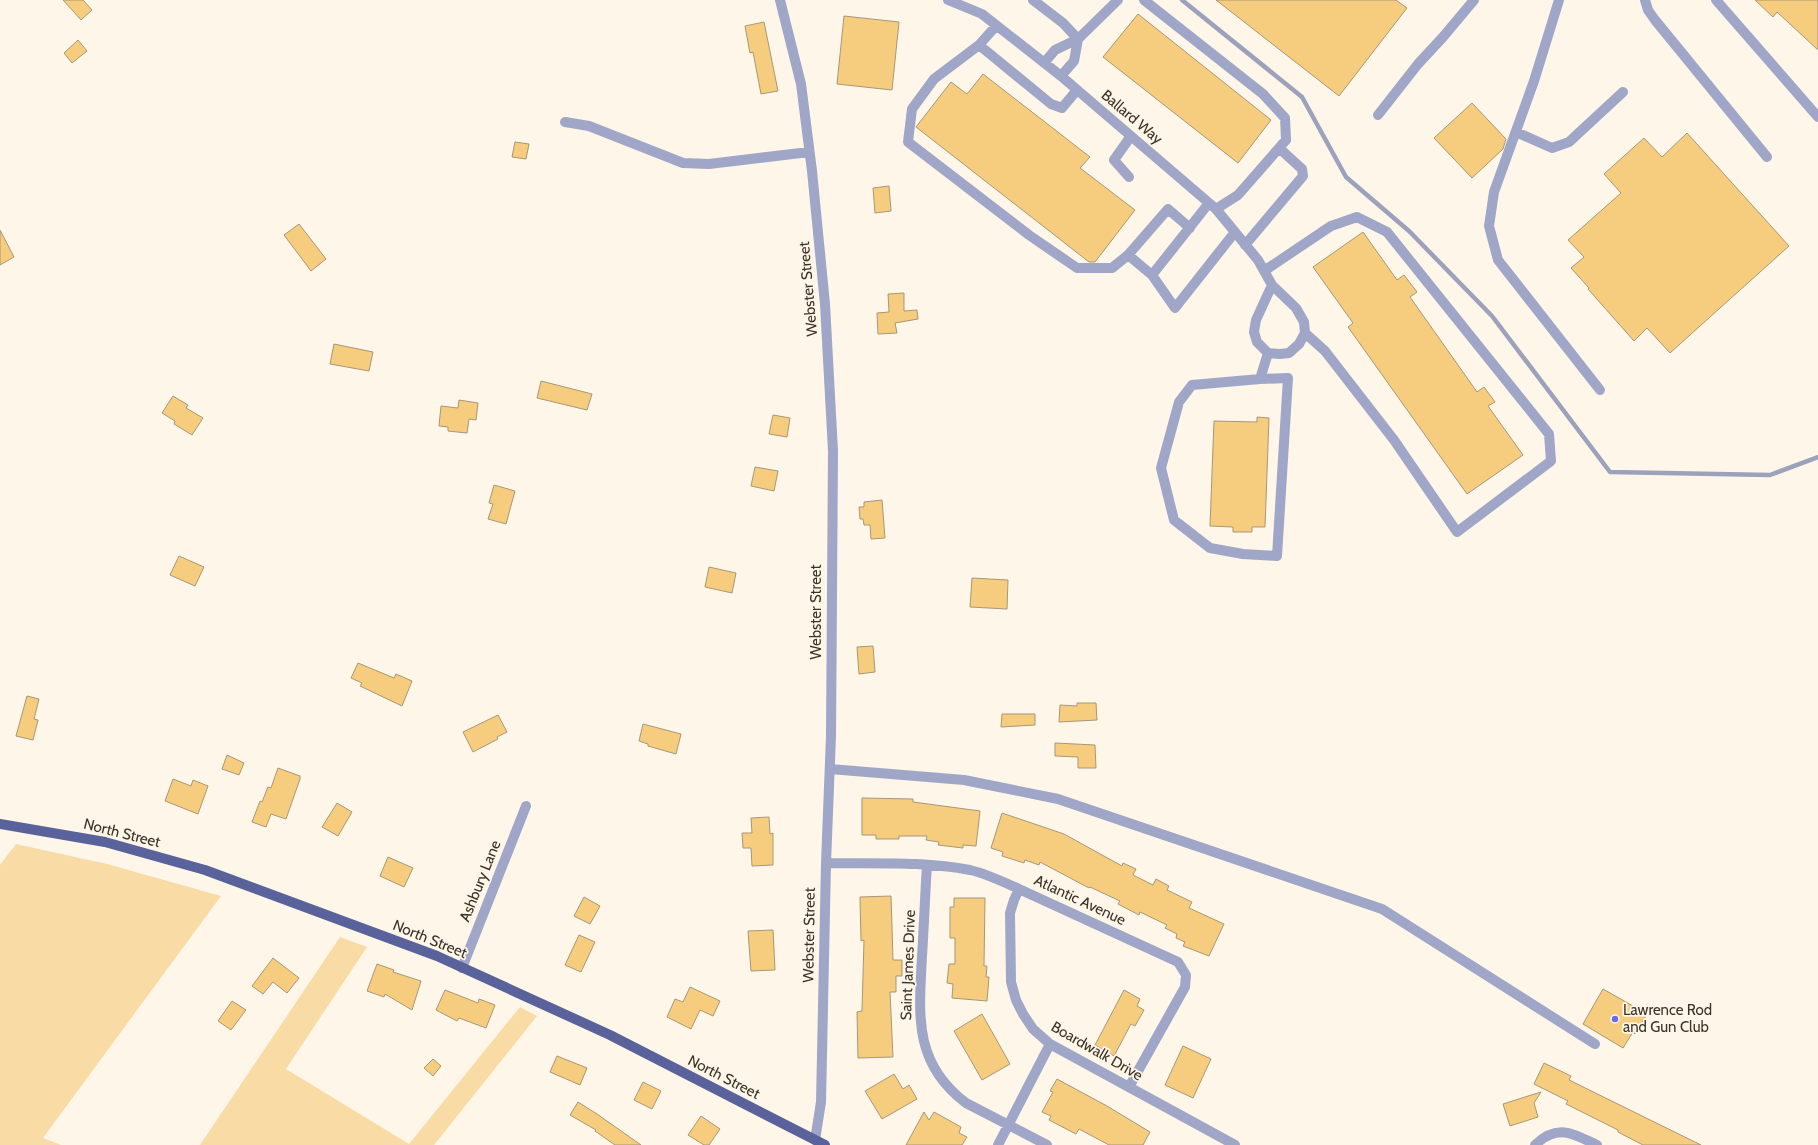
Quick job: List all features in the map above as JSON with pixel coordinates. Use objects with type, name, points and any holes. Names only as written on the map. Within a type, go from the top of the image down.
[{"type":"main road","name":"North Street","points":[[0,824],[104,842],[205,870],[430,954],[610,1035],[820,1143]]},
{"type":"street","name":"Webster Street","points":[[780,0],[801,84],[809,152],[825,304],[833,451],[830,769],[826,863],[820,1143]]},
{"type":"street","name":"Ballard Way","points":[[948,0],[959,2],[982,14],[1061,76],[1213,206],[1258,260],[1272,285],[1296,308],[1304,322],[1305,333]]},
{"type":"street","points":[[1033,0],[1063,23],[1078,39]]},
{"type":"street","points":[[1044,63],[1055,50],[1078,39],[1118,0]]},
{"type":"street","points":[[1144,0],[1263,94],[1285,118],[1286,140],[1238,195],[1213,206],[1190,228],[1152,275]]},
{"type":"street","points":[[1378,115],[1418,64],[1474,0]]},
{"type":"street","points":[[1559,0],[1534,81],[1494,192],[1489,226],[1498,260],[1600,390]]},
{"type":"street","points":[[1645,0],[1648,10],[1654,20],[1767,157]]},
{"type":"street","points":[[1716,0],[1818,117]]},
{"type":"street","points":[[996,26],[979,45],[934,80],[912,109],[908,142],[1029,234],[1078,268],[1112,268],[1128,255],[1168,209],[1190,228]]},
{"type":"street","points":[[1061,76],[1074,61],[1078,39]]},
{"type":"street","points":[[979,45],[1051,104],[1062,108],[1077,90]]},
{"type":"street","points":[[1516,132],[1552,148],[1568,142],[1623,92]]},
{"type":"street","points":[[566,122],[589,126],[683,163],[709,164],[809,152]]},
{"type":"street","points":[[1129,176],[1114,160],[1131,136]]},
{"type":"street","points":[[1245,245],[1303,176],[1302,169],[1279,148]]},
{"type":"street","points":[[1264,270],[1331,226],[1357,217],[1387,232],[1549,434],[1551,461],[1457,532],[1394,440],[1325,351],[1305,333],[1299,344],[1289,353],[1268,353],[1257,342],[1254,332],[1256,320],[1272,285]]},
{"type":"street","points":[[1128,255],[1152,275],[1175,308],[1235,232]]},
{"type":"street","points":[[1260,379],[1268,353]]},
{"type":"street","points":[[1288,378],[1277,556],[1243,554],[1210,548],[1174,520],[1161,468],[1179,402],[1192,385],[1260,379],[1288,378]]},
{"type":"street","points":[[830,769],[964,780],[1058,799],[1382,909],[1595,1044]]},
{"type":"street","name":"Ashbury Lane","points":[[462,968],[526,806]]},
{"type":"street","name":"Atlantic Avenue","points":[[826,863],[927,865],[972,871],[995,878],[1174,960],[1184,970],[1186,975],[1185,987],[1129,1087]]},
{"type":"street","name":"Saint James Drive","points":[[927,865],[919,1013],[922,1039],[937,1073],[954,1095],[966,1103],[1047,1145]]},
{"type":"street","name":"Boardwalk Drive","points":[[1019,889],[1010,913],[1011,982],[1016,1000],[1033,1029],[1050,1044],[1235,1145]]},
{"type":"street","points":[[998,1145],[1050,1044]]},
{"type":"street","points":[[1535,1145],[1550,1134],[1561,1132],[1571,1133],[1597,1145]]},
{"type":"shaded area","points":[[16,844],[107,864],[221,896],[43,1138],[61,1145],[0,1145],[0,865]]},
{"type":"shaded area","points":[[340,937],[367,947],[286,1069],[409,1144],[520,1007],[537,1016],[434,1145],[200,1145]]},
{"type":"building","points":[[63,0],[83,0],[92,10],[81,20]]},
{"type":"building","points":[[1216,0],[1396,0],[1407,8],[1339,96]]},
{"type":"building","points":[[1755,0],[1818,0],[1818,50],[1777,12],[1773,17]]},
{"type":"building","points":[[1138,14],[1271,120],[1238,163],[1103,57]]},
{"type":"building","points":[[844,16],[899,22],[892,90],[837,84]]},
{"type":"building","points":[[764,22],[778,91],[761,94],[753,52],[750,53],[745,26]]},
{"type":"building","points":[[78,40],[87,51],[72,63],[64,53]]},
{"type":"building","points":[[983,74],[1090,157],[1080,168],[1135,210],[1095,262],[1089,262],[916,127],[951,82],[967,94]]},
{"type":"building","points":[[1472,103],[1506,139],[1503,149],[1472,178],[1434,138]]},
{"type":"building","points":[[1687,133],[1789,246],[1670,353],[1647,328],[1634,341],[1571,268],[1584,257],[1568,240],[1621,193],[1604,174],[1644,138],[1662,157]]},
{"type":"building","points":[[515,142],[529,144],[526,159],[512,157]]},
{"type":"building","points":[[889,186],[891,211],[875,213],[873,188]]},
{"type":"building","points":[[299,224],[326,259],[311,271],[284,235]]},
{"type":"building","points":[[0,230],[14,257],[0,265]]},
{"type":"building","points":[[1363,232],[1397,280],[1404,275],[1417,292],[1410,297],[1477,392],[1484,387],[1495,402],[1488,406],[1523,455],[1467,494],[1348,327],[1353,323],[1313,267]]},
{"type":"building","points":[[904,293],[904,311],[917,310],[918,319],[895,323],[897,333],[878,334],[877,313],[889,312],[888,294]]},
{"type":"building","points":[[334,344],[373,352],[369,371],[330,364]]},
{"type":"building","points":[[541,381],[592,394],[587,410],[537,398]]},
{"type":"building","points":[[173,396],[188,405],[186,408],[203,418],[192,435],[174,424],[175,421],[162,413]]},
{"type":"building","points":[[459,400],[478,403],[476,420],[469,419],[467,433],[448,431],[448,427],[439,426],[441,406],[458,408]]},
{"type":"building","points":[[773,415],[790,418],[787,437],[769,434]]},
{"type":"building","points":[[1257,417],[1269,418],[1265,527],[1252,527],[1252,532],[1233,532],[1233,527],[1210,526],[1214,421],[1257,422]]},
{"type":"building","points":[[755,467],[778,471],[774,491],[751,486]]},
{"type":"building","points":[[494,485],[515,491],[506,524],[488,519],[493,504],[489,503]]},
{"type":"building","points":[[882,500],[885,538],[871,539],[870,525],[864,525],[863,519],[860,519],[859,507],[864,507],[864,502]]},
{"type":"building","points":[[179,556],[204,567],[195,586],[170,575]]},
{"type":"building","points":[[709,567],[736,573],[732,593],[705,587]]},
{"type":"building","points":[[972,578],[1008,580],[1007,609],[970,607]]},
{"type":"building","points":[[873,646],[875,672],[859,674],[857,647]]},
{"type":"building","points":[[358,663],[394,678],[396,674],[412,681],[402,706],[360,686],[362,683],[351,678]]},
{"type":"building","points":[[27,696],[39,699],[34,719],[38,720],[33,740],[16,736]]},
{"type":"building","points":[[1077,703],[1096,703],[1097,720],[1059,722],[1060,705],[1077,706]]},
{"type":"building","points":[[1002,714],[1035,714],[1035,725],[1001,727]]},
{"type":"building","points":[[498,715],[507,732],[497,737],[498,739],[473,752],[463,732]]},
{"type":"building","points":[[643,724],[681,734],[676,754],[648,746],[648,744],[639,741]]},
{"type":"building","points":[[1055,743],[1095,745],[1096,768],[1078,768],[1078,757],[1055,756]]},
{"type":"building","points":[[227,755],[244,763],[239,775],[222,769]]},
{"type":"building","points":[[278,768],[300,776],[300,779],[286,819],[271,814],[266,827],[252,822],[260,801],[262,802],[268,787],[271,788]]},
{"type":"building","points":[[173,779],[191,786],[193,780],[208,786],[198,814],[165,801]]},
{"type":"building","points":[[862,798],[913,799],[913,802],[980,811],[976,846],[963,845],[963,848],[938,845],[939,842],[926,840],[927,836],[899,836],[899,839],[876,839],[876,835],[862,835]]},
{"type":"building","points":[[337,803],[352,812],[338,836],[322,827]]},
{"type":"building","points":[[1002,813],[1064,834],[1122,866],[1123,863],[1136,869],[1133,875],[1153,885],[1156,879],[1169,886],[1167,890],[1192,902],[1189,908],[1224,924],[1209,956],[1183,946],[1185,942],[1176,938],[1177,934],[1165,928],[1167,925],[1140,912],[1139,915],[1118,904],[1120,901],[1090,887],[1089,888],[1040,862],[1039,865],[1025,860],[1024,863],[1002,856],[1003,852],[991,848]]},
{"type":"building","points":[[769,817],[770,834],[773,833],[773,865],[752,866],[751,848],[743,848],[742,833],[752,833],[751,818]]},
{"type":"building","points":[[388,857],[413,868],[404,887],[380,876]]},
{"type":"building","points":[[891,896],[893,960],[902,960],[902,976],[896,976],[896,992],[890,992],[893,1057],[858,1058],[857,1012],[862,1011],[864,940],[861,941],[860,897]]},
{"type":"building","points":[[584,897],[600,906],[590,924],[574,916]]},
{"type":"building","points":[[954,898],[985,898],[984,966],[987,966],[986,977],[989,977],[987,1001],[952,998],[953,984],[947,983],[949,964],[955,964],[955,938],[950,938],[950,907],[954,907]]},
{"type":"building","points":[[773,930],[775,970],[751,971],[748,931]]},
{"type":"building","points":[[579,935],[595,942],[581,972],[565,965]]},
{"type":"building","points":[[273,958],[299,978],[287,993],[273,982],[263,994],[252,986]]},
{"type":"building","points":[[377,964],[394,970],[393,972],[421,981],[412,1010],[385,994],[384,997],[367,991]]},
{"type":"building","points":[[690,987],[720,1001],[713,1016],[700,1010],[691,1029],[667,1017],[675,999],[683,1002]]},
{"type":"building","name":"Lawrence Rod and Gun Club","points":[[1603,989],[1647,1014],[1635,1034],[1633,1032],[1623,1048],[1583,1024]]},
{"type":"building","points":[[445,990],[478,1003],[479,999],[495,1005],[486,1028],[459,1018],[457,1021],[436,1010]]},
{"type":"building","points":[[1124,990],[1140,999],[1137,1006],[1144,1010],[1135,1026],[1131,1024],[1114,1056],[1095,1045]]},
{"type":"building","points":[[232,1001],[246,1010],[231,1030],[218,1021]]},
{"type":"building","points":[[982,1014],[1010,1064],[982,1080],[954,1031]]},
{"type":"building","points":[[1183,1046],[1211,1059],[1193,1098],[1165,1085]]},
{"type":"building","points":[[557,1056],[587,1068],[580,1085],[550,1072]]},
{"type":"building","points":[[433,1059],[441,1066],[433,1076],[424,1068]]},
{"type":"building","points":[[1544,1063],[1571,1076],[1569,1080],[1701,1145],[1643,1145],[1618,1132],[1618,1130],[1566,1104],[1568,1101],[1534,1084]]},
{"type":"building","points":[[894,1074],[903,1089],[909,1085],[917,1099],[882,1119],[865,1091]]},
{"type":"building","points":[[1057,1079],[1107,1106],[1150,1132],[1143,1145],[1109,1145],[1079,1129],[1076,1134],[1049,1120],[1051,1116],[1042,1112],[1053,1092],[1050,1091]]},
{"type":"building","points":[[643,1082],[661,1091],[652,1109],[634,1100]]},
{"type":"building","points":[[1541,1092],[1534,1103],[1538,1117],[1510,1126],[1503,1104]]},
{"type":"building","points":[[578,1102],[641,1145],[615,1145],[595,1131],[596,1130],[570,1115]]},
{"type":"building","points":[[924,1112],[929,1120],[934,1112],[961,1127],[959,1133],[967,1137],[962,1145],[906,1145]]},
{"type":"building","points":[[701,1116],[720,1129],[709,1145],[704,1145],[688,1135]]},
{"type":"waterway","points":[[1182,0],[1302,97],[1346,177],[1409,231],[1492,316],[1610,472],[1770,475],[1818,457]]},
{"type":"place","name":"Lawrence Rod and Gun Club","points":[[1615,1019]]}]
